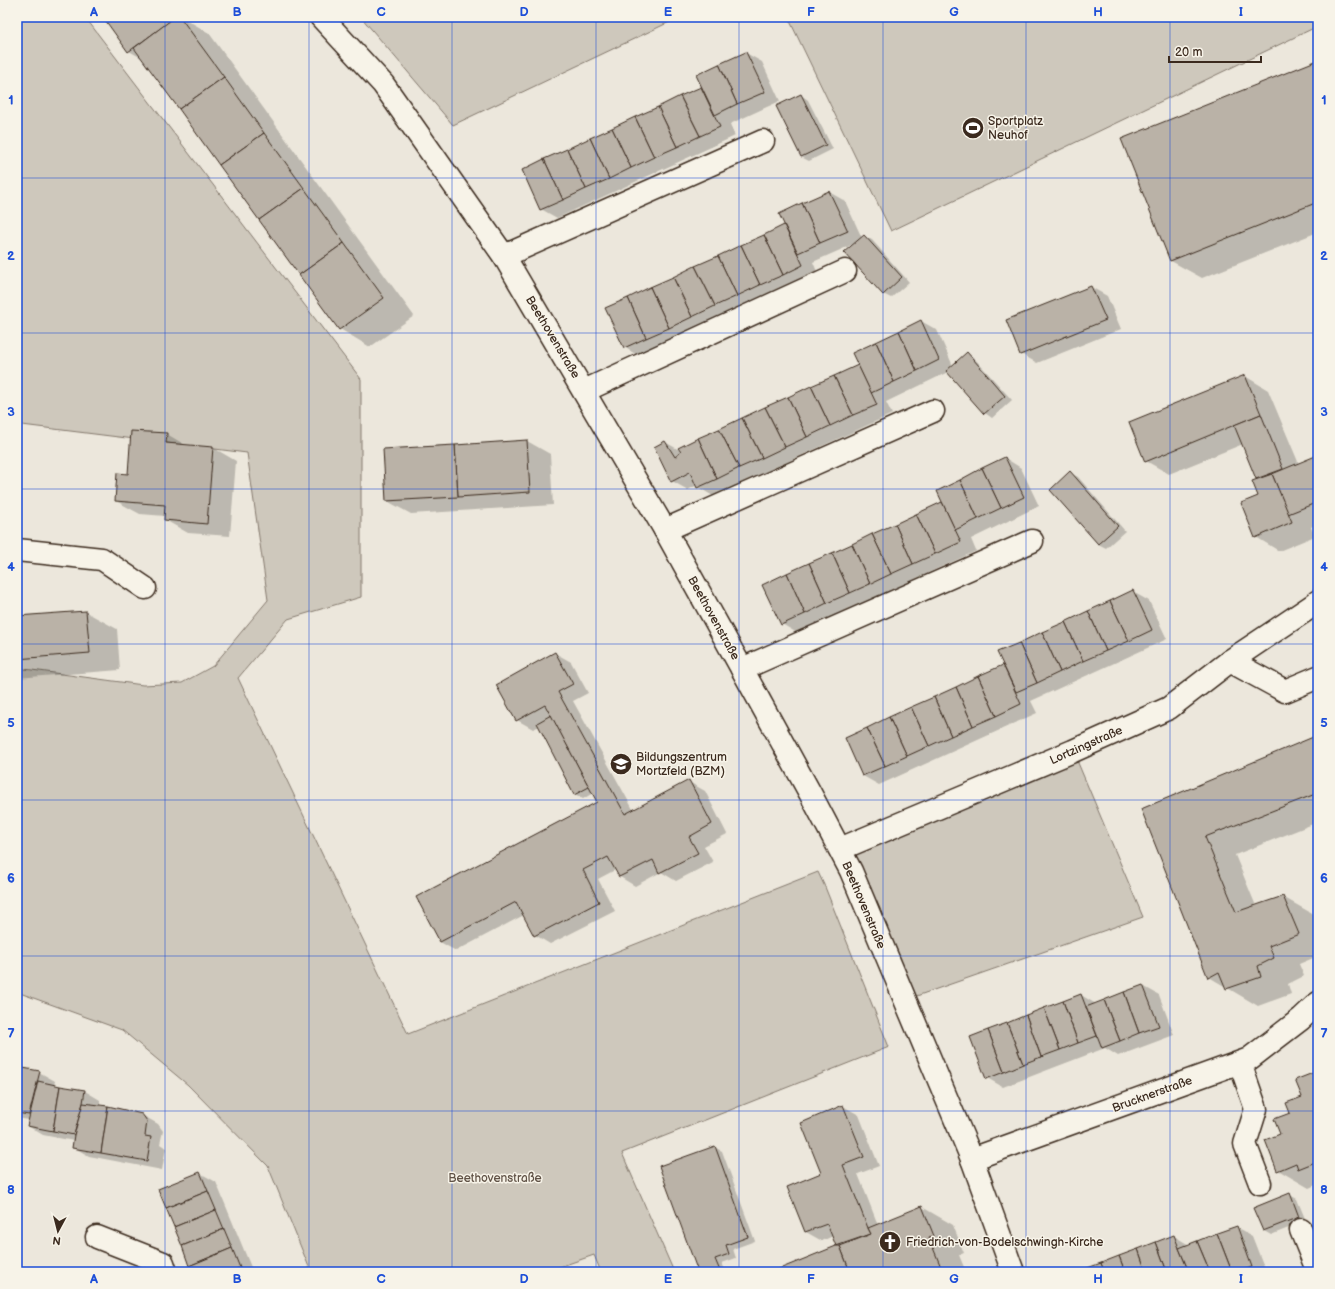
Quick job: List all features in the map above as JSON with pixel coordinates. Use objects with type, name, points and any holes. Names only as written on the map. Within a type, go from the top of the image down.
[{"type":"street","name":"Beethovenstraße","points":[[329,20],[383,84],[504,256],[665,530],[742,669],[840,849],[972,1159],[1013,1272]]},
{"type":"street","points":[[504,256],[762,141]]},
{"type":"street","points":[[584,391],[844,271]]},
{"type":"street","points":[[665,530],[933,411]]},
{"type":"street","points":[[742,669],[1032,541]]},
{"type":"street","points":[[17,550],[102,559],[145,588]]},
{"type":"street","name":"Lortzingstraße","points":[[840,849],[1073,751],[1169,708],[1230,660],[1318,601]]},
{"type":"street","points":[[1230,660],[1285,691],[1318,677]]},
{"type":"street","name":"Brucknerstraße","points":[[972,1159],[1249,1059],[1301,1019],[1318,1003]]},
{"type":"street","points":[[1240,1063],[1256,1109],[1245,1144],[1260,1182]]},
{"type":"street","points":[[1301,1230],[1318,1272]]},
{"type":"street","points":[[97,1237],[163,1263],[166,1272]]},
{"type":"green space","points":[[17,17],[85,17],[361,379],[361,597],[288,619],[238,678],[408,1034],[818,872],[889,1047],[622,1153],[674,1272],[601,1272],[594,1255],[545,1272],[311,1272],[268,1166],[188,1085],[122,1030],[17,992],[17,668],[143,685],[182,683],[213,666],[268,600],[247,453],[22,425],[17,412]]},
{"type":"green space","points":[[361,17],[680,17],[453,125]]},
{"type":"green space","name":"Sportplatz Neuhof","points":[[788,17],[1318,17],[1318,26],[891,231]]},
{"type":"green space","points":[[1073,751],[1143,917],[905,1000],[840,849]]},
{"type":"building","points":[[103,17],[165,17],[169,22],[128,52]]},
{"type":"building","points":[[175,17],[180,17],[224,77],[179,109],[134,48]]},
{"type":"building","points":[[746,52],[765,92],[737,104],[719,64]]},
{"type":"building","points":[[1318,60],[1318,202],[1170,261],[1121,139]]},
{"type":"building","points":[[719,64],[737,104],[715,115],[696,75]]},
{"type":"building","points":[[224,77],[264,133],[219,165],[179,109]]},
{"type":"building","points":[[701,87],[720,127],[700,136],[680,96]]},
{"type":"building","points":[[801,94],[826,145],[801,157],[776,106]]},
{"type":"building","points":[[680,96],[700,136],[677,147],[658,107]]},
{"type":"building","points":[[658,107],[677,147],[654,157],[635,117]]},
{"type":"building","points":[[635,117],[654,157],[631,168],[612,128]]},
{"type":"building","points":[[612,128],[631,168],[609,179],[590,138]]},
{"type":"building","points":[[264,133],[304,188],[259,220],[219,165]]},
{"type":"building","points":[[590,138],[609,179],[586,189],[567,149]]},
{"type":"building","points":[[567,149],[586,189],[563,200],[544,159]]},
{"type":"building","points":[[544,159],[563,200],[540,210],[522,170]]},
{"type":"building","points":[[304,188],[344,243],[299,275],[259,220]]},
{"type":"building","points":[[829,191],[848,231],[820,243],[802,203]]},
{"type":"building","points":[[802,203],[820,243],[798,253],[779,214]]},
{"type":"building","points":[[784,225],[803,265],[783,275],[764,235]]},
{"type":"building","points":[[764,235],[783,275],[760,285],[741,245]]},
{"type":"building","points":[[864,235],[902,277],[883,295],[844,252]]},
{"type":"building","points":[[344,243],[384,298],[339,330],[299,275]]},
{"type":"building","points":[[741,245],[760,285],[737,296],[718,256]]},
{"type":"building","points":[[718,256],[737,296],[715,306],[695,266]]},
{"type":"building","points":[[695,266],[715,306],[692,317],[673,277]]},
{"type":"building","points":[[673,277],[692,317],[669,328],[650,287]]},
{"type":"building","points":[[1091,286],[1106,320],[1020,355],[1006,320]]},
{"type":"building","points":[[650,287],[669,328],[646,338],[628,298]]},
{"type":"building","points":[[628,298],[646,338],[624,348],[605,308]]},
{"type":"building","points":[[921,320],[939,360],[917,371],[899,331]]},
{"type":"building","points":[[899,331],[917,371],[894,382],[876,342]]},
{"type":"building","points":[[876,342],[894,382],[871,393],[852,353]]},
{"type":"building","points":[[967,352],[1005,396],[984,414],[946,371]]},
{"type":"building","points":[[858,365],[877,405],[853,415],[834,376]]},
{"type":"building","points":[[1245,375],[1261,414],[1145,462],[1129,422]]},
{"type":"building","points":[[834,376],[853,415],[830,426],[811,386]]},
{"type":"building","points":[[811,386],[830,426],[807,437],[788,397]]},
{"type":"building","points":[[788,397],[807,437],[785,447],[765,407]]},
{"type":"building","points":[[765,407],[785,447],[762,458],[742,418]]},
{"type":"building","points":[[1261,414],[1283,469],[1256,479],[1234,425]]},
{"type":"building","points":[[742,418],[762,458],[739,468],[719,429]]},
{"type":"building","points":[[719,429],[739,468],[717,479],[698,438]]},
{"type":"building","points":[[131,431],[167,433],[166,443],[213,447],[207,524],[164,520],[165,505],[115,501],[117,473],[128,474]]},
{"type":"building","points":[[698,438],[717,479],[697,488],[690,472],[671,482],[654,447],[665,441],[675,457],[681,452],[678,448]]},
{"type":"building","points":[[527,440],[530,492],[458,497],[455,445]]},
{"type":"building","points":[[455,445],[458,497],[386,501],[383,449]]},
{"type":"building","points":[[1318,455],[1318,502],[1288,514],[1272,474]]},
{"type":"building","points":[[1005,457],[1024,497],[1001,508],[982,468]]},
{"type":"building","points":[[982,468],[1001,508],[978,519],[960,480]]},
{"type":"building","points":[[1070,471],[1118,526],[1098,544],[1050,490]]},
{"type":"building","points":[[1272,474],[1292,522],[1255,538],[1241,503],[1258,496],[1252,481]]},
{"type":"building","points":[[960,480],[978,519],[955,530],[937,491]]},
{"type":"building","points":[[942,502],[961,542],[935,554],[916,514]]},
{"type":"building","points":[[916,514],[935,554],[913,564],[895,524]]},
{"type":"building","points":[[895,524],[913,564],[891,574],[872,534]]},
{"type":"building","points":[[872,534],[891,574],[870,584],[852,544]]},
{"type":"building","points":[[852,544],[870,584],[850,593],[832,553]]},
{"type":"building","points":[[832,553],[850,593],[827,603],[809,563]]},
{"type":"building","points":[[809,563],[827,603],[805,614],[787,573]]},
{"type":"building","points":[[787,573],[805,614],[781,625],[762,585]]},
{"type":"building","points":[[1133,590],[1152,630],[1129,641],[1110,601]]},
{"type":"building","points":[[1110,601],[1129,641],[1106,651],[1088,611]]},
{"type":"building","points":[[86,611],[90,653],[17,659],[17,616]]},
{"type":"building","points":[[1088,611],[1106,651],[1083,661],[1065,622]]},
{"type":"building","points":[[1065,622],[1083,661],[1060,672],[1042,632]]},
{"type":"building","points":[[1042,632],[1060,672],[1037,683],[1019,643]]},
{"type":"building","points":[[1019,643],[1037,683],[1016,692],[997,652]]},
{"type":"building","points":[[555,652],[573,684],[558,692],[625,814],[689,780],[712,824],[689,837],[698,853],[659,873],[653,860],[619,877],[608,857],[583,870],[599,902],[534,936],[516,902],[440,942],[416,897],[597,802],[545,705],[516,721],[496,685]]},
{"type":"building","points":[[1003,665],[1021,704],[996,716],[978,676]]},
{"type":"building","points":[[978,676],[996,716],[973,726],[956,687]]},
{"type":"building","points":[[956,687],[973,726],[951,736],[934,697]]},
{"type":"building","points":[[934,697],[951,736],[929,746],[911,707]]},
{"type":"building","points":[[911,707],[929,746],[907,756],[889,717]]},
{"type":"building","points":[[551,715],[589,787],[574,795],[537,723]]},
{"type":"building","points":[[889,717],[907,756],[885,766],[867,728]]},
{"type":"building","points":[[867,728],[885,766],[862,776],[845,738]]},
{"type":"building","points":[[1318,735],[1318,793],[1205,837],[1236,912],[1283,896],[1299,934],[1269,946],[1274,958],[1258,966],[1261,977],[1226,989],[1219,972],[1208,978],[1141,809]]},
{"type":"building","points":[[1143,985],[1159,1026],[1139,1033],[1124,992]]},
{"type":"building","points":[[1124,992],[1139,1033],[1120,1041],[1104,1000]]},
{"type":"building","points":[[1081,994],[1097,1036],[1078,1043],[1063,1001]]},
{"type":"building","points":[[1104,1000],[1120,1041],[1102,1048],[1086,1007]]},
{"type":"building","points":[[1063,1001],[1078,1043],[1060,1050],[1044,1008]]},
{"type":"building","points":[[1044,1008],[1060,1050],[1041,1057],[1026,1015]]},
{"type":"building","points":[[1026,1015],[1041,1057],[1023,1064],[1007,1023]]},
{"type":"building","points":[[1007,1023],[1023,1064],[1004,1072],[988,1030]]},
{"type":"building","points":[[988,1030],[1004,1072],[986,1079],[970,1037]]},
{"type":"building","points":[[17,1067],[40,1071],[29,1115],[17,1113]]},
{"type":"building","points":[[1318,1071],[1318,1161],[1298,1169],[1296,1163],[1277,1171],[1265,1140],[1280,1134],[1274,1119],[1290,1113],[1286,1103],[1302,1097],[1295,1080]]},
{"type":"building","points":[[38,1081],[60,1086],[53,1131],[27,1126]]},
{"type":"building","points":[[60,1086],[85,1090],[74,1135],[53,1131]]},
{"type":"building","points":[[83,1103],[108,1106],[101,1153],[72,1148]]},
{"type":"building","points":[[843,1105],[864,1157],[843,1165],[871,1234],[836,1246],[827,1224],[805,1232],[787,1187],[821,1173],[801,1123]]},
{"type":"building","points":[[108,1106],[142,1114],[147,1121],[145,1136],[151,1137],[147,1161],[101,1153]]},
{"type":"building","points":[[715,1146],[748,1237],[726,1245],[729,1254],[715,1259],[720,1271],[698,1272],[659,1166]]},
{"type":"building","points":[[200,1172],[208,1191],[166,1208],[158,1189]]},
{"type":"building","points":[[208,1191],[216,1210],[174,1227],[166,1208]]},
{"type":"building","points":[[1290,1193],[1299,1217],[1263,1231],[1253,1208]]},
{"type":"building","name":"Friedrich-von-Bodelschwingh-Kirche","points":[[922,1206],[934,1236],[929,1238],[943,1272],[850,1272],[840,1246],[871,1234],[868,1228]]},
{"type":"building","points":[[216,1210],[224,1229],[182,1246],[174,1227]]},
{"type":"building","points":[[1237,1226],[1252,1267],[1238,1272],[1232,1272],[1217,1233]]},
{"type":"building","points":[[224,1229],[232,1248],[189,1266],[182,1246]]},
{"type":"building","points":[[1217,1233],[1232,1272],[1210,1272],[1197,1241]]},
{"type":"building","points":[[1174,1235],[1189,1272],[1167,1272],[1156,1242]]},
{"type":"building","points":[[1197,1241],[1210,1272],[1189,1272],[1179,1248]]},
{"type":"building","points":[[1156,1242],[1167,1272],[1146,1272],[1138,1249]]},
{"type":"building","points":[[836,1246],[840,1246],[850,1272],[772,1272]]},
{"type":"building","points":[[232,1248],[240,1268],[229,1272],[192,1272],[189,1266]]},
{"type":"building","points":[[1138,1249],[1146,1272],[1125,1272],[1119,1256]]},
{"type":"building","points":[[1119,1256],[1125,1272],[1104,1272],[1101,1263]]},
{"type":"building","points":[[1101,1263],[1104,1272],[1083,1272],[1082,1270]]},
{"type":"building","points":[[240,1268],[241,1272],[229,1272]]},
{"type":"place","name":"Sportplatz Neuhof","points":[[973,128]]},
{"type":"place","name":"Bildungszentrum Mortzfeld (BZM)","points":[[621,764]]},
{"type":"place","name":"Friedrich-von-Bodelschwingh-Kirche","points":[[890,1242]]}]
